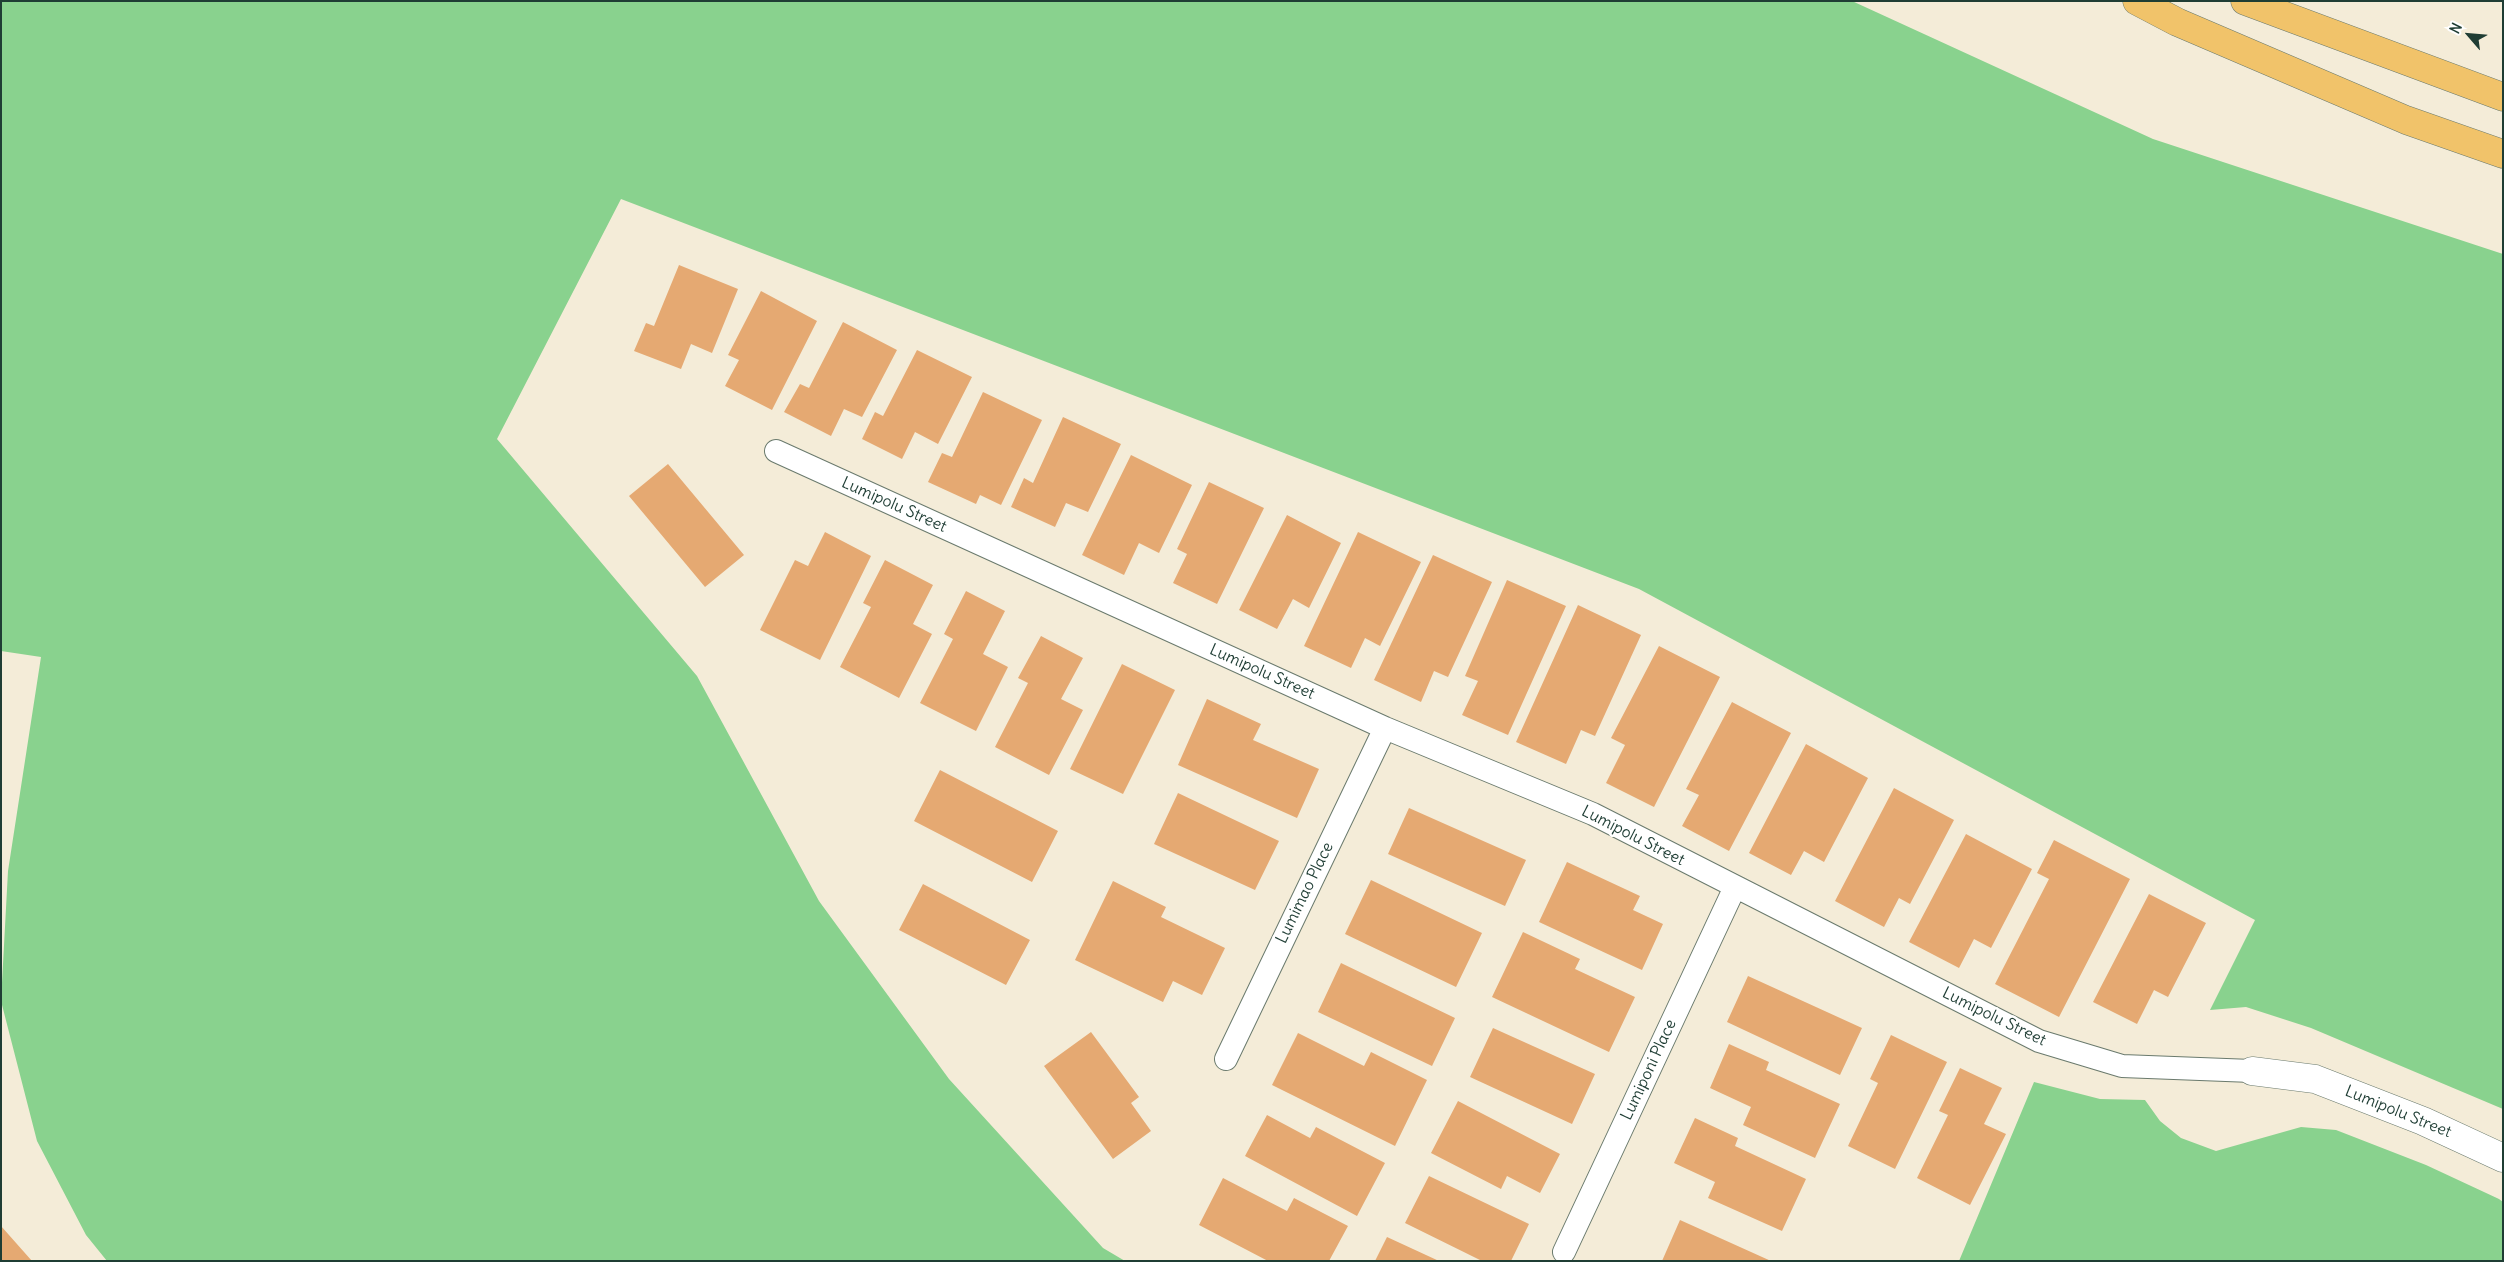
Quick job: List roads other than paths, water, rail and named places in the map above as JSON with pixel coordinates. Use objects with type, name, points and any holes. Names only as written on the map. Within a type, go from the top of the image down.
[{"type":"highway","points":[[2137,1],[2177,22],[2406,120],[2503,154]]},
{"type":"highway","points":[[2245,1],[2503,97]]},
{"type":"street","name":"Lumipolu Street","points":[[2252,1070],[2316,1079],[2423,1122],[2503,1158]]},
{"type":"lane","name":"Lumipolu Street","points":[[776,451],[1385,728],[1593,814],[2039,1042],[2122,1066],[2252,1070]]},
{"type":"lane","name":"Lumimao Place","points":[[1226,1059],[1385,728]]},
{"type":"lane","name":"Lumiponi Place","points":[[1564,1252],[1735,887]]}]
